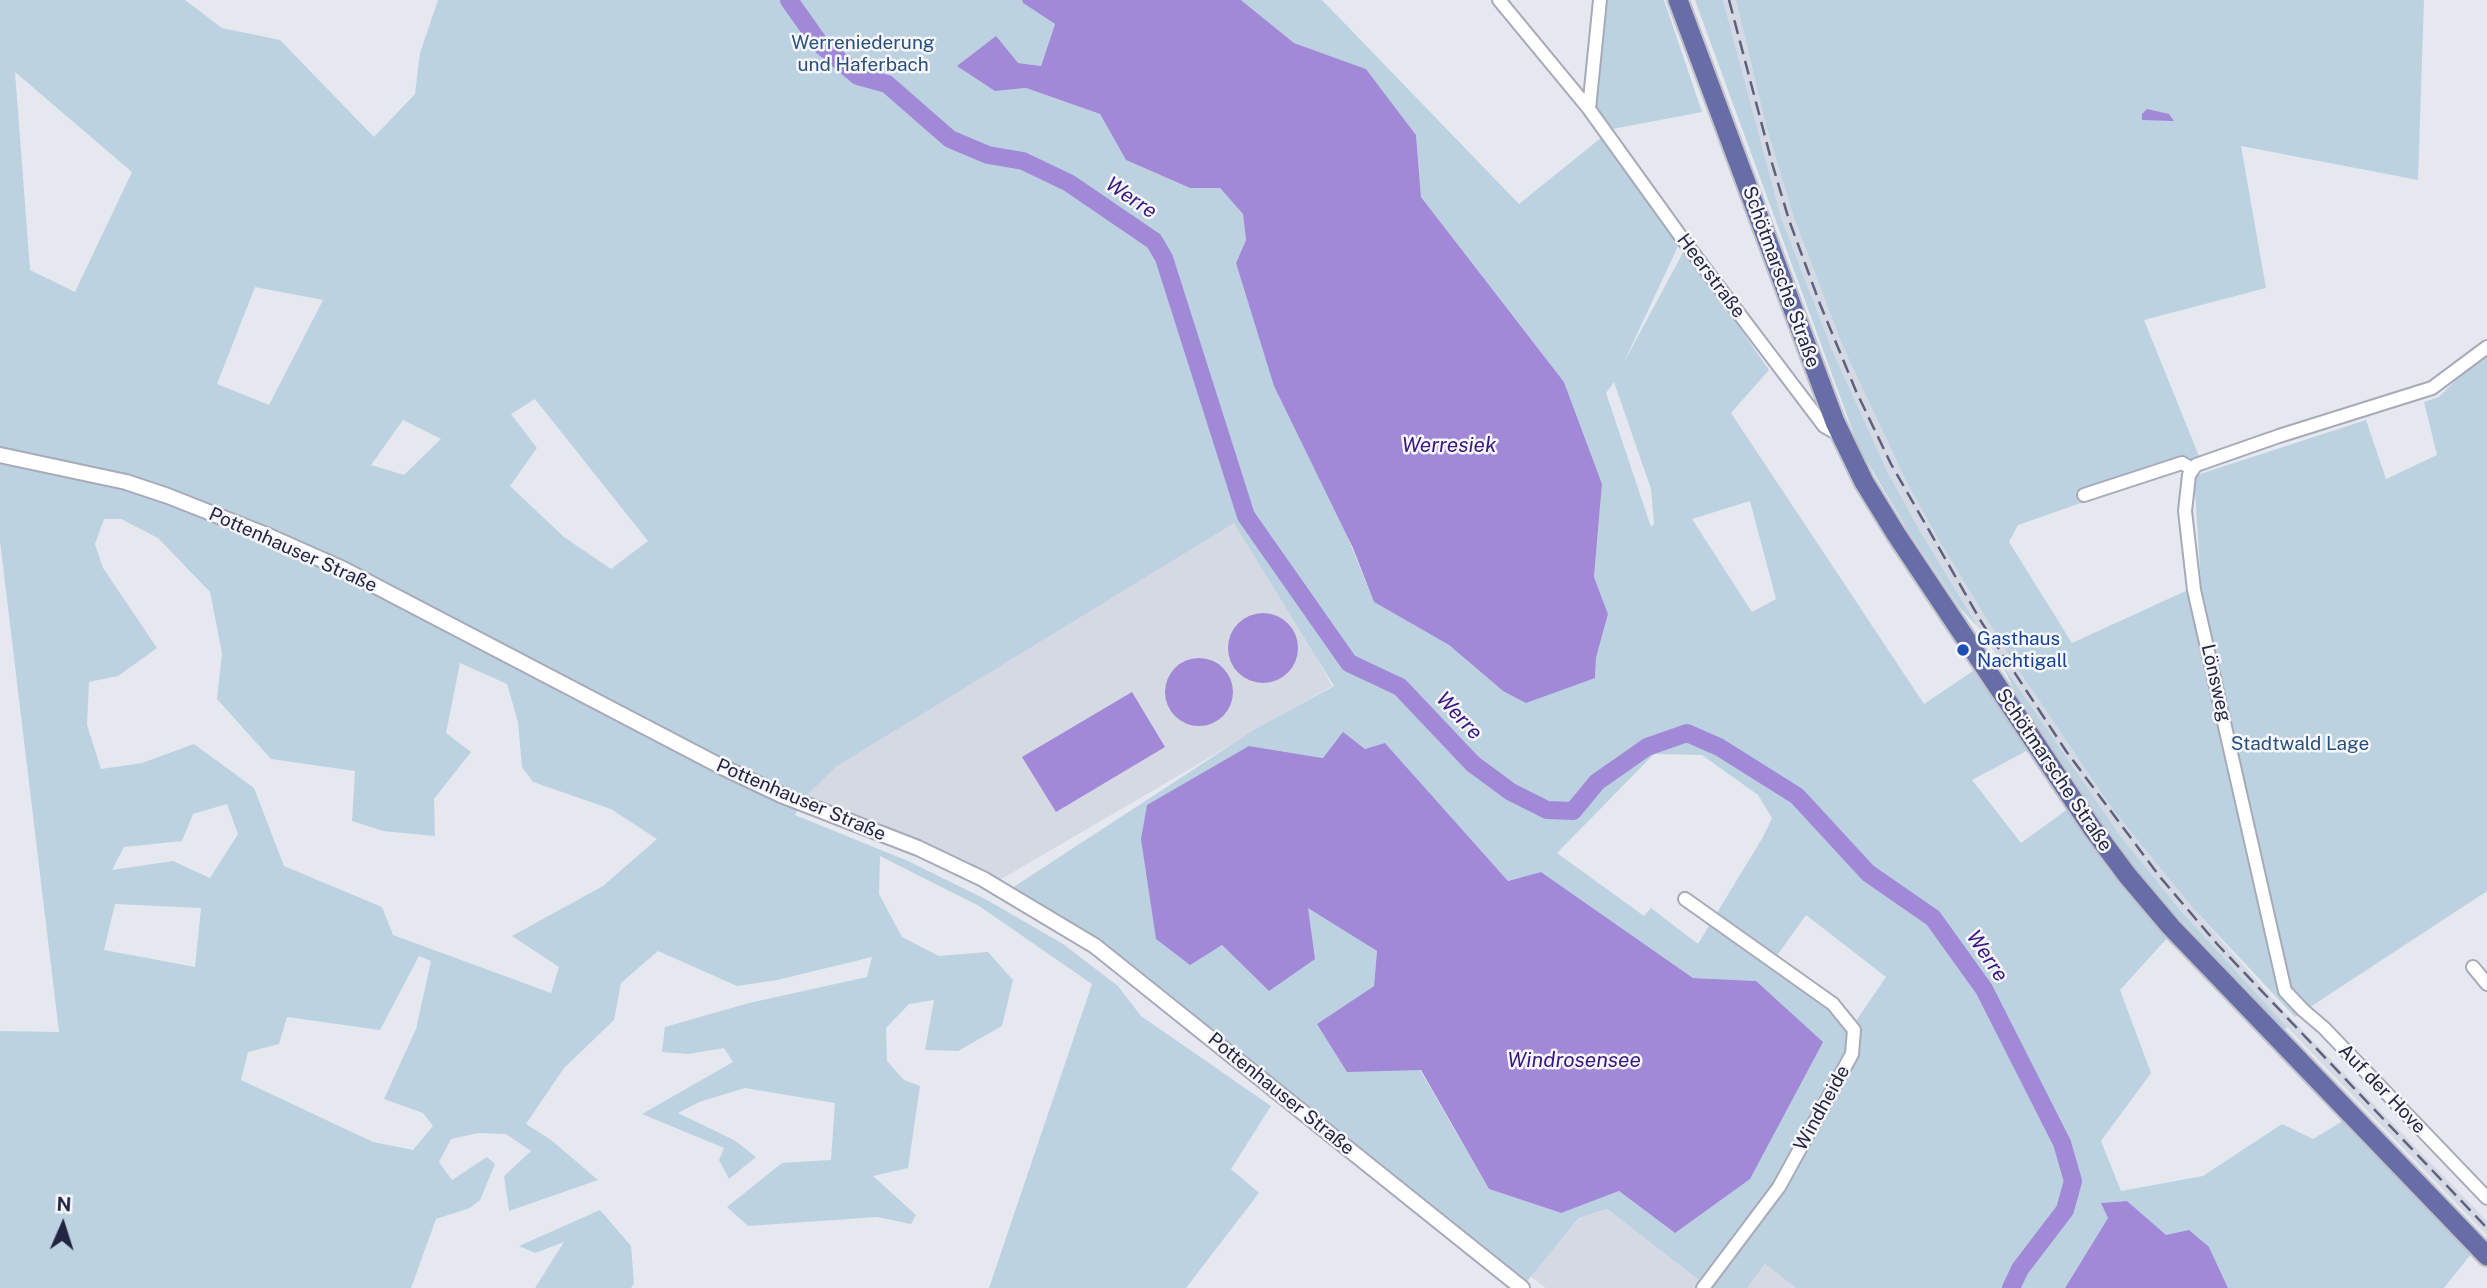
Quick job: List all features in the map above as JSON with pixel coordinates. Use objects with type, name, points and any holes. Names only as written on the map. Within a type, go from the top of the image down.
[{"type":"main road","name":"Schötmarsche Straße","points":[[1678,0],[1840,435],[1864,482],[1896,534],[2092,828],[2127,875],[2171,927],[2487,1256]]},
{"type":"street","name":"Heerstraße","points":[[1499,0],[1589,108],[1684,241],[1816,416],[1824,426],[1840,435]]},
{"type":"street","points":[[1589,108],[1600,0]]},
{"type":"street","points":[[2084,495],[2182,463],[2192,469],[2196,465],[2278,436],[2432,388],[2487,347]]},
{"type":"street","name":"Pottenhauser Straße","points":[[0,455],[126,482],[180,500],[264,534],[343,569],[724,768],[781,795],[918,848],[983,879],[1095,946],[1522,1288]]},
{"type":"street","name":"Lönsweg","points":[[2192,469],[2185,511],[2194,590],[2281,979]]},
{"type":"street","name":"Windheide","points":[[1685,899],[1833,1004],[1854,1030],[1852,1054],[1779,1187],[1703,1288]]},
{"type":"street","points":[[2473,967],[2487,984]]},
{"type":"street","name":"Auf der Hove","points":[[2281,979],[2285,991],[2302,1010],[2324,1028],[2487,1198]]},
{"type":"shaded area","points":[[1723,0],[1736,0],[1766,126],[1793,215],[1843,347],[1907,483],[2011,659],[2113,810],[2191,906],[2282,1009],[2487,1221],[2487,1235],[2287,1027],[2181,911],[2118,833],[2060,752],[1978,627],[1888,473],[1833,352],[1781,217]]},
{"type":"shaded area","points":[[1238,512],[1332,686],[998,881],[803,799],[837,766]]},
{"type":"shaded area","points":[[1607,1209],[1699,1280],[1694,1288],[1546,1288],[1530,1276],[1580,1218]]},
{"type":"shaded area","points":[[1765,1264],[1796,1288],[1747,1288]]},
{"type":"green space","name":"Werreniederung und Haferbach","points":[[0,0],[185,0],[222,28],[280,40],[374,137],[415,94],[420,53],[438,0],[1022,0],[1055,24],[1041,66],[1018,63],[995,91],[1026,88],[1100,114],[1126,160],[1190,188],[1220,188],[1243,214],[1246,240],[1236,263],[1374,602],[1449,645],[1503,691],[1595,678],[1596,658],[1608,614],[1594,577],[1602,484],[1564,382],[1421,197],[1416,135],[1366,69],[1294,43],[1241,0],[1322,0],[1519,204],[1602,137],[1680,242],[1623,364],[1685,249],[1769,370],[1731,413],[1924,704],[1973,671],[2030,749],[1972,780],[2021,843],[2069,808],[2170,935],[2120,990],[2151,1073],[2101,1141],[2121,1191],[2203,1176],[2282,1124],[2313,1139],[2346,1119],[2471,1254],[2444,1288],[2228,1288],[2209,1247],[2166,1236],[2127,1201],[2102,1203],[2108,1218],[2065,1288],[1796,1288],[1765,1264],[1747,1288],[1709,1288],[1844,1077],[1833,1074],[1774,1182],[1699,1280],[1607,1209],[1579,1218],[1523,1286],[1138,970],[1009,890],[1254,730],[1334,686],[1234,523],[837,766],[803,799],[795,815],[908,861],[987,900],[1063,944],[1118,986],[1141,1016],[1271,1106],[1231,1169],[1259,1193],[1186,1288],[989,1288],[1092,984],[979,906],[880,856],[879,894],[902,937],[939,956],[988,952],[1013,980],[1002,1026],[958,1051],[925,1050],[934,1000],[909,1004],[886,1028],[887,1061],[904,1080],[920,1086],[908,1168],[873,1176],[916,1215],[911,1224],[877,1217],[748,1226],[727,1207],[782,1163],[831,1160],[835,1103],[745,1088],[699,1102],[678,1113],[734,1140],[756,1157],[729,1179],[719,1160],[724,1148],[642,1114],[733,1062],[724,1048],[688,1054],[662,1052],[665,1027],[749,1003],[867,977],[872,957],[777,980],[737,986],[658,951],[621,983],[614,1020],[564,1068],[526,1124],[551,1140],[598,1180],[509,1211],[504,1176],[531,1151],[506,1134],[478,1133],[451,1139],[439,1162],[452,1180],[487,1157],[495,1164],[480,1200],[470,1208],[436,1219],[411,1288],[0,1288],[0,1031],[59,1032],[0,541]],"holes":[[[15,72],[132,172],[75,292],[30,270]],[[255,287],[323,300],[269,405],[217,384]],[[1614,382],[1651,489],[1654,524],[1651,527],[1606,393]],[[535,399],[648,541],[611,569],[564,537],[510,486],[537,448],[511,414]],[[403,420],[441,439],[404,475],[371,465]],[[1750,501],[1776,599],[1752,612],[1692,519]],[[104,519],[121,519],[158,538],[210,592],[222,653],[217,699],[271,759],[355,771],[352,821],[383,831],[435,836],[434,799],[471,752],[446,733],[460,663],[507,684],[518,722],[522,767],[533,782],[611,809],[657,839],[603,886],[512,936],[559,967],[551,993],[393,935],[382,907],[284,866],[254,788],[194,744],[142,763],[101,769],[87,725],[89,682],[118,676],[157,648],[103,568],[95,544]],[[1343,733],[1365,749],[1386,744],[1508,881],[1541,872],[1693,978],[1756,981],[1675,1233],[1619,1191],[1560,1213],[1489,1189],[1420,1070],[1317,1024],[1374,986],[1377,951],[1308,907],[1269,991],[1222,945],[1249,746],[1324,758]],[[1654,754],[1702,755],[1758,795],[1772,818],[1698,944],[1651,908],[1644,916],[1557,853]],[[227,804],[238,834],[210,878],[173,861],[112,870],[124,847],[182,841],[193,814]],[[115,904],[201,908],[195,967],[104,950]],[[1806,915],[1886,977],[1856,1021],[1829,994],[1776,957]],[[419,956],[431,961],[416,1029],[384,1099],[423,1113],[433,1126],[413,1150],[373,1142],[241,1080],[248,1052],[279,1044],[287,1017],[380,1030]]]},
{"type":"green space","points":[[1606,0],[1664,0],[1702,112],[1607,130],[1595,105]]},
{"type":"green space","points":[[1695,0],[1723,0],[1781,217],[1833,352],[1888,473],[1978,627],[1960,608],[1907,529],[1859,448]]},
{"type":"green space","name":"Stadtwald Lage","points":[[1736,0],[2424,0],[2418,180],[2241,146],[2266,288],[2144,320],[2201,461],[2018,525],[2009,542],[2072,643],[2201,584],[2194,476],[2366,420],[2386,479],[2437,455],[2424,402],[2439,397],[2487,348],[2487,891],[2295,1017],[2191,906],[2113,810],[2011,659],[1907,483],[1843,347],[1793,215],[1766,126]]},
{"type":"green space","points":[[2002,664],[2118,833],[2181,911],[2287,1027],[2285,1030],[2139,873],[2105,827],[2014,690]]},
{"type":"green space","points":[[600,1210],[631,1246],[634,1283],[631,1288],[535,1288],[564,1242],[535,1253],[519,1246]]},
{"type":"water","name":"Werresiek","points":[[1022,0],[1241,0],[1294,43],[1366,69],[1416,135],[1421,197],[1564,382],[1602,484],[1594,577],[1608,614],[1596,658],[1595,678],[1526,703],[1503,691],[1449,645],[1374,602],[1353,548],[1274,386],[1236,263],[1246,240],[1243,214],[1220,188],[1190,188],[1126,160],[1100,114],[1026,88],[995,91],[957,66],[996,36],[1018,63],[1041,66],[1055,24]]},
{"type":"water","points":[[2147,109],[2169,114],[2174,121],[2142,120],[2142,114]]},
{"type":"water","points":[[1263,613],[1288,623],[1298,648],[1288,673],[1263,683],[1238,673],[1228,648],[1238,623]]},
{"type":"water","points":[[1199,658],[1212,661],[1223,668],[1230,679],[1233,692],[1230,705],[1223,716],[1212,723],[1199,726],[1186,723],[1175,716],[1168,705],[1165,692],[1168,679],[1175,668],[1186,661]]},
{"type":"water","points":[[1132,692],[1165,747],[1056,812],[1022,757]]},
{"type":"water","name":"Windrosensee","points":[[1343,732],[1365,749],[1385,743],[1508,881],[1541,872],[1693,978],[1756,981],[1823,1042],[1750,1179],[1675,1233],[1619,1191],[1561,1213],[1489,1189],[1421,1070],[1347,1072],[1317,1024],[1374,986],[1377,951],[1308,908],[1315,959],[1269,991],[1222,945],[1190,965],[1156,939],[1141,839],[1147,805],[1249,746],[1323,758]]},
{"type":"water","points":[[2127,1201],[2166,1235],[2189,1230],[2209,1247],[2228,1288],[2065,1288],[2108,1218],[2101,1203]]},
{"type":"waterway","name":"Werre","points":[[789,0],[820,44],[858,76],[887,84],[950,139],[988,155],[1023,161],[1069,183],[1154,241],[1164,258],[1246,516],[1349,663],[1400,687],[1473,764],[1511,792],[1547,810],[1573,811],[1597,782],[1647,747],[1687,733],[1719,747],[1797,796],[1868,873],[1933,918],[1984,989],[2062,1143],[2073,1181],[2065,1210],[2020,1269],[2011,1288]]},
{"type":"railway","points":[[1729,0],[1789,220],[1820,304],[1856,391],[1891,464],[1982,623],[2066,751],[2160,877],[2218,945],[2487,1228]]},
{"type":"place","name":"Gasthaus Nachtigall","points":[[1963,650]]}]
